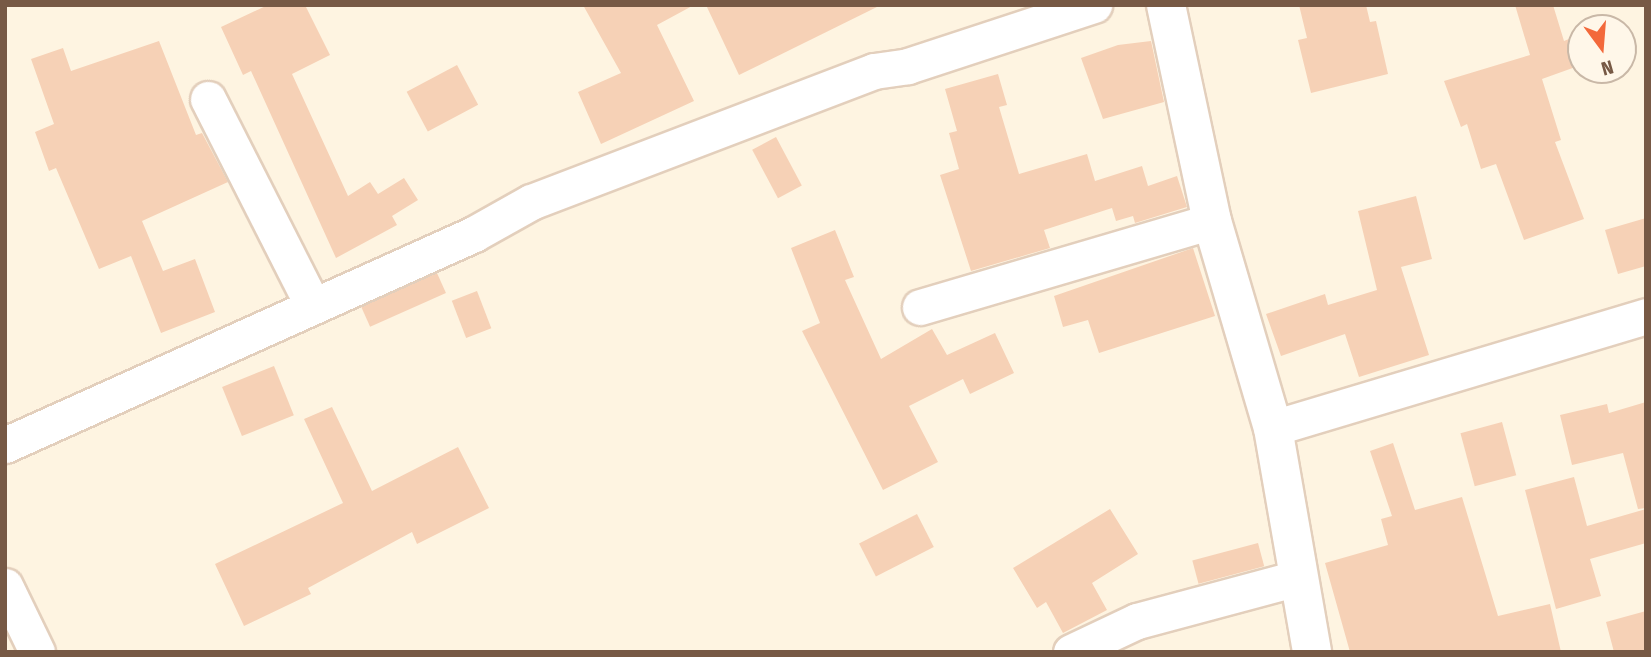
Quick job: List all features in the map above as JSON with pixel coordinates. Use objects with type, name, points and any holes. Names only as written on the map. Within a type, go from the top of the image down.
[{"type":"street","points":[[5,445],[313,306],[544,197],[874,71],[908,66],[1094,5]]},
{"type":"street","points":[[1166,5],[1212,221],[1273,428],[1312,652]]},
{"type":"street","points":[[208,99],[313,306]]},
{"type":"street","points":[[920,307],[1212,221]]},
{"type":"street","points":[[1273,428],[1646,316]]},
{"type":"street","points":[[1071,652],[1137,621],[1298,578]]},
{"type":"street","points":[[5,586],[37,652]]},
{"type":"building","points":[[268,5],[305,5],[330,55],[292,74],[348,196],[370,182],[378,194],[404,178],[418,200],[392,216],[397,225],[336,258],[251,71],[243,75],[221,27]]},
{"type":"building","points":[[583,5],[694,5],[657,25],[694,101],[601,144],[578,92],[621,73]]},
{"type":"building","points":[[706,5],[881,5],[739,75]]},
{"type":"building","points":[[1299,5],[1366,5],[1370,22],[1376,21],[1388,74],[1311,93],[1298,40],[1307,38]]},
{"type":"building","points":[[1515,5],[1553,5],[1564,41],[1567,40],[1567,70],[1542,79],[1561,140],[1555,142],[1584,219],[1524,240],[1496,164],[1481,169],[1467,124],[1461,127],[1444,81],[1530,55]]},
{"type":"building","points":[[159,41],[196,135],[202,133],[228,182],[142,221],[163,271],[195,259],[215,312],[161,333],[131,256],[99,269],[56,168],[49,171],[35,132],[54,124],[31,59],[63,48],[71,71]]},
{"type":"building","points":[[1151,41],[1164,102],[1103,119],[1081,58],[1118,45]]},
{"type":"building","points":[[457,65],[478,105],[428,131],[407,92]]},
{"type":"building","points":[[998,74],[1007,105],[999,107],[1019,174],[1087,154],[1095,181],[1142,166],[1148,186],[1177,176],[1187,207],[1135,223],[1133,216],[1116,221],[1112,208],[1044,230],[1050,248],[971,271],[940,175],[959,169],[949,133],[957,131],[945,89]]},
{"type":"building","points":[[776,137],[802,186],[778,198],[752,150]]},
{"type":"building","points":[[1416,196],[1432,259],[1401,267],[1429,355],[1359,377],[1345,334],[1281,356],[1266,314],[1325,294],[1328,305],[1377,290],[1358,211]]},
{"type":"building","points":[[1646,218],[1646,266],[1618,274],[1605,230]]},
{"type":"building","points":[[835,230],[854,277],[845,280],[881,359],[932,329],[947,355],[995,333],[1014,373],[970,394],[963,379],[909,406],[938,462],[883,490],[802,331],[820,323],[791,248]]},
{"type":"building","points":[[1193,248],[1215,316],[1099,353],[1088,320],[1063,327],[1054,296]]},
{"type":"building","points":[[437,273],[446,293],[370,327],[361,307]]},
{"type":"building","points":[[477,291],[491,328],[466,338],[452,301]]},
{"type":"building","points":[[274,366],[294,415],[242,436],[222,387]]},
{"type":"building","points":[[1646,402],[1646,508],[1638,509],[1623,453],[1572,465],[1560,415],[1607,404],[1609,413]]},
{"type":"building","points":[[332,407],[372,491],[458,447],[489,508],[417,544],[412,532],[308,588],[311,594],[244,626],[215,564],[343,503],[304,419]]},
{"type":"building","points":[[1502,422],[1516,475],[1475,486],[1460,433]]},
{"type":"building","points":[[1393,443],[1415,510],[1462,497],[1498,616],[1550,604],[1561,652],[1350,652],[1325,563],[1388,545],[1381,519],[1392,516],[1370,451]]},
{"type":"building","points":[[1574,477],[1587,526],[1646,509],[1646,543],[1590,559],[1601,596],[1556,609],[1525,490]]},
{"type":"building","points":[[1110,509],[1138,554],[1092,583],[1107,610],[1063,633],[1046,602],[1037,608],[1013,568]]},
{"type":"building","points":[[917,514],[934,547],[876,576],[859,544]]},
{"type":"building","points":[[1258,543],[1264,566],[1199,584],[1192,561]]},
{"type":"building","points":[[1646,611],[1646,652],[1614,652],[1606,622]]}]
